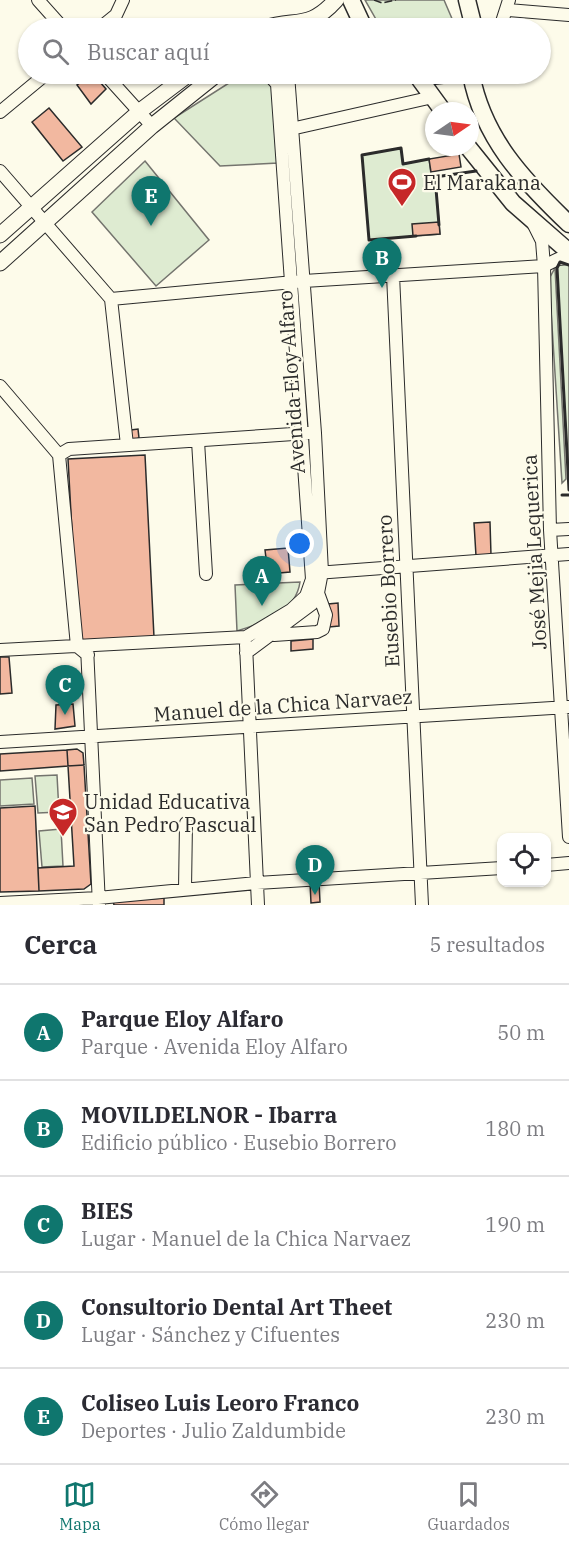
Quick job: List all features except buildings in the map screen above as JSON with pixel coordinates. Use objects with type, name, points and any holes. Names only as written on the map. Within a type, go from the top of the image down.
[{"type":"highway","points":[[351,0],[359,18]]},
{"type":"highway","points":[[467,0],[472,18]]},
{"type":"highway","points":[[423,84],[436,102]]},
{"type":"highway","points":[[474,84],[490,132],[505,158],[528,185],[569,224]]},
{"type":"highway","points":[[475,156],[513,203],[569,252]]},
{"type":"main road","points":[[316,18],[336,0]]},
{"type":"main road","points":[[0,235],[140,111],[176,84]]},
{"type":"main road","points":[[0,263],[152,126],[204,84]]},
{"type":"street","points":[[38,0],[54,18]]},
{"type":"street","points":[[112,18],[123,0]]},
{"type":"street","points":[[551,14],[553,0]]},
{"type":"street","points":[[508,5],[551,14],[569,15]]},
{"type":"street","points":[[0,112],[34,84]]},
{"type":"street","points":[[114,84],[152,126]]},
{"type":"street","name":"Avenida Eloy Alfaro","points":[[277,84],[298,282]]},
{"type":"street","name":"Avenida Eloy Alfaro","points":[[289,84],[298,282],[318,593]]},
{"type":"street","points":[[291,129],[425,106]]},
{"type":"street","points":[[0,171],[44,225],[111,299],[127,445]]},
{"type":"street","name":"José Mejia Lequerica","points":[[532,221],[542,241],[544,266],[550,530],[565,707],[569,837]]},
{"type":"street","points":[[111,299],[298,282],[544,266],[558,259],[569,258]]},
{"type":"street","name":"Eusebio Borrero","points":[[393,275],[422,905]]},
{"type":"street","points":[[2,394],[59,455],[84,649],[91,737],[98,901]]},
{"type":"street","points":[[59,455],[69,449],[309,433]]},
{"type":"street","points":[[198,441],[206,574]]},
{"type":"street","points":[[550,530],[569,528]]},
{"type":"street","points":[[317,573],[569,554]]},
{"type":"street","name":"Avenida Eloy Alfaro","points":[[246,637],[291,610],[306,596],[317,573]]},
{"type":"street","points":[[273,635],[317,632],[322,629],[326,615],[318,593]]},
{"type":"street","points":[[246,653],[312,604],[318,593]]},
{"type":"street","points":[[0,650],[84,649],[246,637],[258,905]]},
{"type":"street","name":"Manuel de la Chica Narvaez","points":[[0,742],[565,707]]},
{"type":"street","points":[[185,890],[186,823]]},
{"type":"street","points":[[551,865],[569,863]]},
{"type":"street","points":[[0,903],[98,901],[257,883],[497,868]]},
{"type":"green space","points":[[365,0],[444,0],[452,18],[375,18]]},
{"type":"green space","points":[[227,84],[273,84],[275,85],[278,163],[220,166],[174,118]]},
{"type":"green space","name":"El Marakana","points":[[401,148],[403,164],[429,159],[431,174],[435,177],[440,234],[369,240],[362,155]]},
{"type":"green space","points":[[145,161],[209,240],[156,286],[92,212]]},
{"type":"green space","points":[[565,262],[569,265],[569,489],[557,268]]},
{"type":"green space","points":[[555,268],[566,479],[562,483],[549,279]]},
{"type":"green space","points":[[300,582],[292,601],[285,609],[267,620],[237,631],[235,585]]},
{"type":"green space","points":[[57,775],[59,812],[38,813],[35,776]]},
{"type":"green space","points":[[32,778],[34,804],[0,806],[0,780]]},
{"type":"green space","points":[[61,829],[63,866],[42,867],[39,831]]},
{"type":"fence","points":[[374,0],[382,3],[396,0]]},
{"type":"wall","points":[[416,236],[369,240],[362,155],[401,148],[403,164],[429,159]]},
{"type":"wall","points":[[439,225],[435,177],[476,171]]},
{"type":"wall","points":[[569,265],[560,262],[557,268],[569,490]]},
{"type":"wall","points":[[562,495],[569,495]]},
{"type":"place","name":"El Marakana","points":[[402,208]]},
{"type":"place","name":"Coliseo Luis Leoro Franco","points":[[151,226]]},
{"type":"place","name":"MOVILDELNOR - Ibarra","points":[[382,288]]},
{"type":"place","name":"Parque Eloy Alfaro","points":[[262,606]]},
{"type":"place","name":"BIES","points":[[65,715]]},
{"type":"place","name":"Unidad Educativa San Pedro Pascual","points":[[63,838]]},
{"type":"place","name":"Consultorio Dental Art Theet","points":[[315,895]]}]
